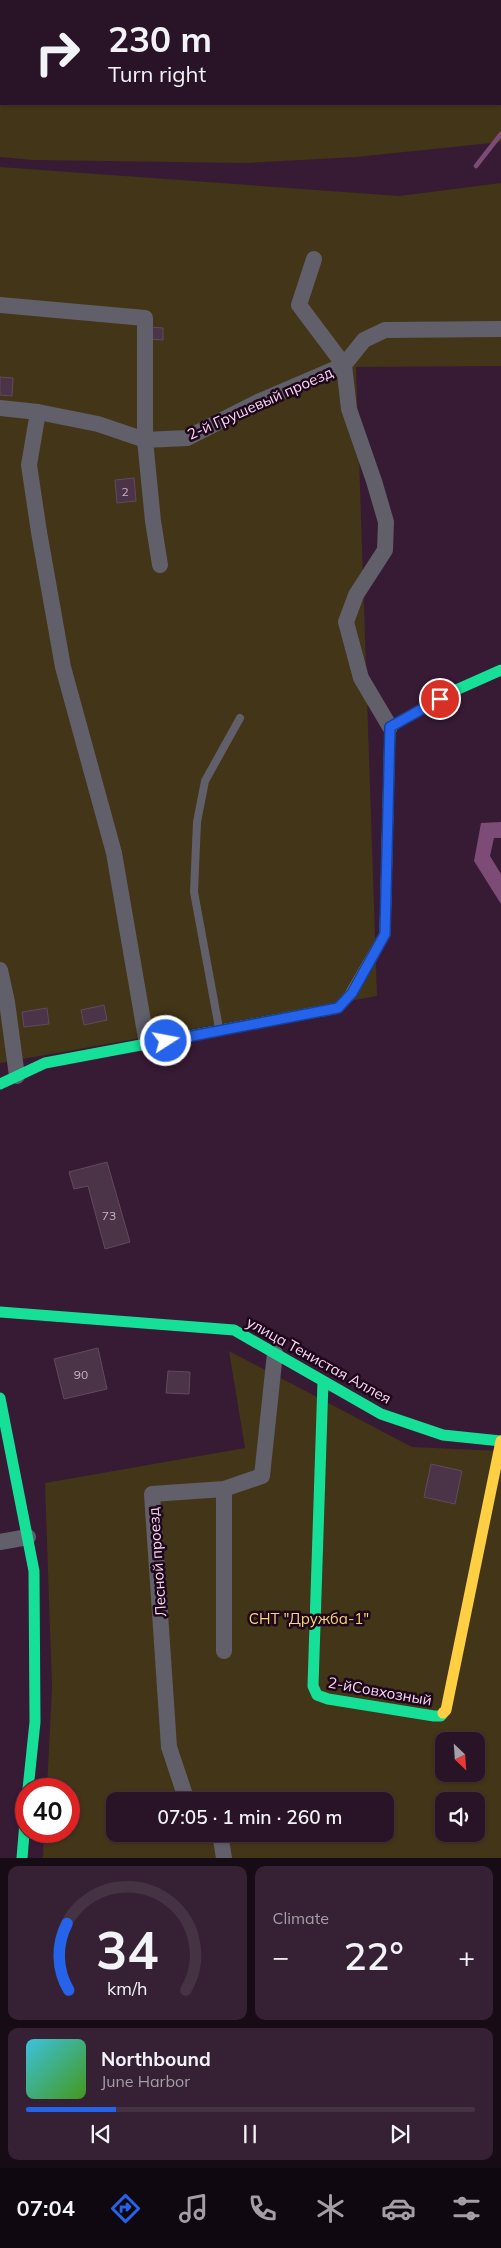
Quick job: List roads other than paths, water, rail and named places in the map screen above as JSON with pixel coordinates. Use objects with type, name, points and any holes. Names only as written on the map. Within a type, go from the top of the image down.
[{"type":"street","points":[[0,1084],[45,1063],[338,1008],[352,993],[385,934],[390,727],[361,678],[346,622],[356,595],[384,550],[386,522],[374,481],[348,409],[344,365],[299,305],[314,259]]},
{"type":"street","points":[[0,305],[145,318],[145,440],[153,521],[160,565]]},
{"type":"street","points":[[344,365],[364,340],[385,330],[501,329]]},
{"type":"street","name":"2-й Грушевый проезд","points":[[0,408],[38,412],[98,424],[145,440],[187,438],[260,400],[344,365]]},
{"type":"street","points":[[38,412],[29,466],[39,532],[63,667],[114,854],[147,1044]]},
{"type":"street","points":[[390,727],[456,690],[501,670]]},
{"type":"street","points":[[0,970],[7,1002],[17,1076]]},
{"type":"street","name":"улица Тенистая Аллея","points":[[0,1312],[234,1330],[381,1414],[443,1435],[501,1441]]},
{"type":"street","name":"Лесной проезд","points":[[185,1792],[169,1747],[152,1494],[224,1488],[262,1476],[275,1353]]},
{"type":"street","name":"2-йСовхозный","points":[[323,1381],[313,1686],[317,1695],[434,1716],[441,1716],[446,1710],[501,1441]]},
{"type":"street","points":[[0,1398],[34,1571],[35,1703],[29,1778]]},
{"type":"street","points":[[224,1488],[224,1651]]},
{"type":"street","points":[[0,1542],[28,1536]]},
{"type":"street","points":[[221,1842],[224,1858]]},
{"type":"street","points":[[22,1858],[23,1843]]},
{"type":"lane","points":[[220,1030],[194,892],[197,822],[205,781],[240,718]]},
{"type":"waterway","points":[[476,166],[501,134]]},
{"type":"park label","name":"СНТ \"Дружба-1\"","points":[[309,1618]]}]
